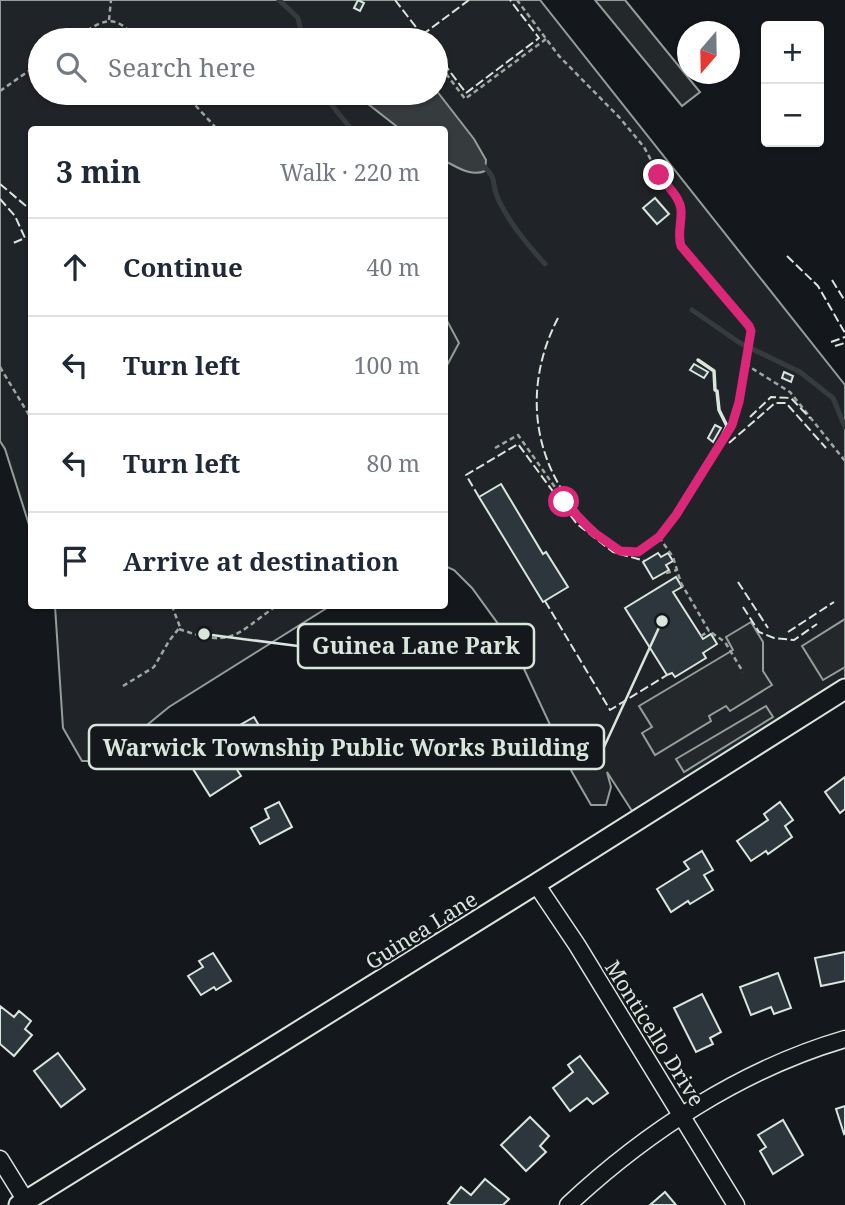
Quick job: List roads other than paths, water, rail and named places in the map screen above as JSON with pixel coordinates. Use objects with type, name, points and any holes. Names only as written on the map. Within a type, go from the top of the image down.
[{"type":"street","name":"Guinea Lane","points":[[22,1203],[845,689]]},
{"type":"street","name":"Monticello Drive","points":[[536,884],[736,1205]]},
{"type":"street","points":[[568,1205],[604,1172],[682,1116],[770,1066],[845,1038]]},
{"type":"street","points":[[0,1159],[22,1203]]},
{"type":"waterway","points":[[279,0],[298,18],[300,28]]},
{"type":"waterway","points":[[332,105],[349,126]]},
{"type":"waterway","points":[[480,163],[493,178],[496,195],[509,218],[545,264]]},
{"type":"waterway","points":[[692,310],[740,343],[800,372],[833,398],[845,427]]},
{"type":"place","name":"Warwick Township Public Works Building","points":[[662,621]]},
{"type":"place","name":"Guinea Lane Park","points":[[204,634]]}]
